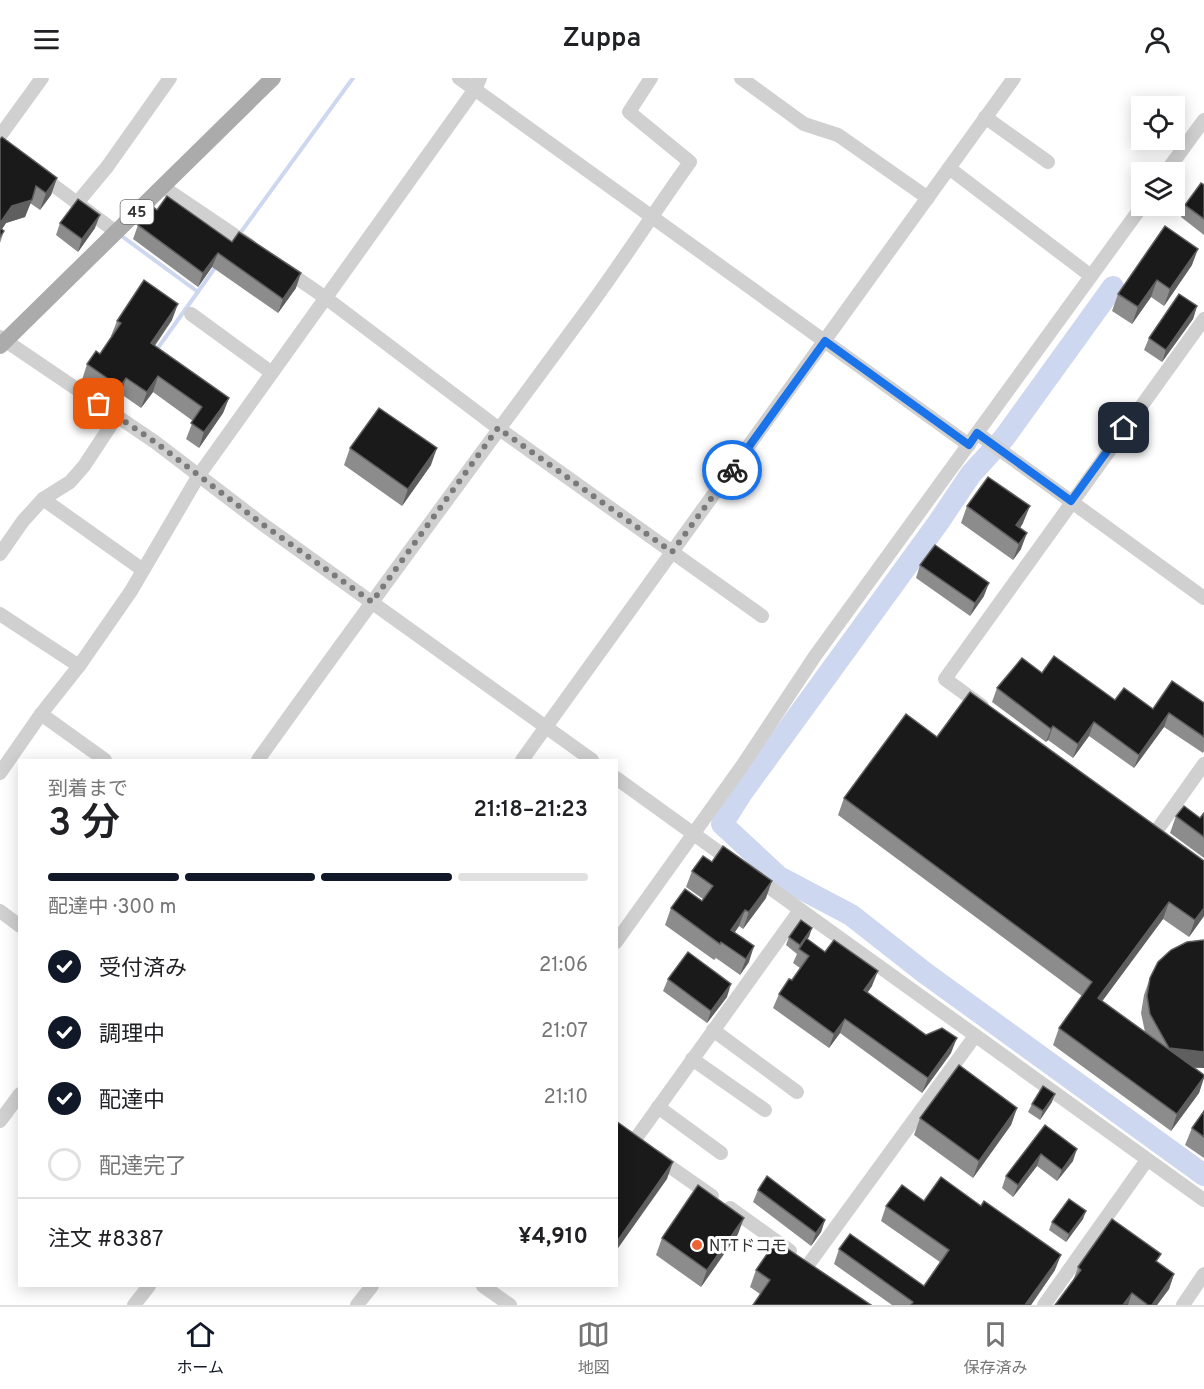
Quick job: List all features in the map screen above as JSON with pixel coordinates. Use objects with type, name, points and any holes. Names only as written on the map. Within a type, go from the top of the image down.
[{"type":"main road","name":"45","points":[[1,341],[163,187],[273,78]]},
{"type":"street","points":[[0,136],[42,78]]},
{"type":"street","points":[[77,203],[107,167],[170,78]]},
{"type":"street","points":[[459,78],[478,84],[651,215],[825,341],[973,439],[990,443],[1204,598]]},
{"type":"street","points":[[259,759],[498,428],[586,312],[651,215],[690,162],[629,112],[651,78]]},
{"type":"street","points":[[741,78],[804,124],[838,135],[928,198]]},
{"type":"street","points":[[523,759],[1014,78]]},
{"type":"street","points":[[0,773],[41,714],[79,666],[143,570],[199,476],[478,84]]},
{"type":"street","points":[[986,117],[1048,162]]},
{"type":"street","points":[[1173,162],[1204,120]]},
{"type":"street","points":[[26,164],[116,232]]},
{"type":"street","points":[[949,168],[1091,276]]},
{"type":"street","points":[[163,187],[259,252]]},
{"type":"street","points":[[618,939],[694,834],[815,656],[1135,216]]},
{"type":"street","points":[[278,265],[326,298],[498,428],[762,616]]},
{"type":"street","points":[[191,314],[272,373]]},
{"type":"street","points":[[993,714],[945,679],[1204,319]]},
{"type":"street","points":[[1,341],[155,442],[261,523],[591,759]]},
{"type":"street","points":[[0,554],[23,520],[43,499],[70,482],[77,474],[117,416]]},
{"type":"street","points":[[43,499],[143,570]]},
{"type":"street","points":[[0,614],[79,666]]},
{"type":"street","points":[[41,714],[104,759]]},
{"type":"street","points":[[1154,832],[1204,764]]},
{"type":"street","points":[[618,779],[1204,1200]]},
{"type":"street","points":[[800,910],[657,1107],[629,1138],[813,1268],[975,1036]]},
{"type":"street","points":[[0,911],[18,924]]},
{"type":"street","points":[[713,1030],[797,1092]]},
{"type":"street","points":[[692,1059],[765,1110]]},
{"type":"street","points":[[0,1121],[18,1097]]},
{"type":"street","points":[[657,1107],[721,1153]]},
{"type":"street","points":[[1044,1305],[1147,1160]]},
{"type":"street","points":[[1183,1305],[1204,1274]]},
{"type":"street","points":[[135,1305],[147,1287]]},
{"type":"street","points":[[357,1305],[371,1287]]},
{"type":"street","points":[[484,1287],[510,1305]]},
{"type":"building","points":[[2,137],[57,178],[46,193],[36,186],[32,200],[12,206],[0,223],[0,139]]},
{"type":"building","points":[[1201,183],[1204,185],[1204,219],[1185,205]]},
{"type":"building","points":[[167,196],[232,242],[239,232],[301,273],[283,299],[218,253],[203,273],[138,225],[152,206],[157,210]]},
{"type":"building","points":[[78,199],[100,215],[82,239],[60,223]]},
{"type":"building","points":[[1165,226],[1198,249],[1170,289],[1157,280],[1138,307],[1118,294]]},
{"type":"building","points":[[144,280],[178,304],[151,343],[229,398],[204,432],[191,423],[202,407],[158,376],[147,392],[126,378],[120,387],[87,364],[96,351],[100,354],[121,323],[117,321]]},
{"type":"building","points":[[1179,294],[1197,306],[1166,350],[1149,338]]},
{"type":"building","points":[[379,408],[437,448],[408,489],[350,448]]},
{"type":"building","points":[[988,477],[1030,506],[1016,525],[1027,533],[1019,544],[967,506]]},
{"type":"building","points":[[935,545],[989,583],[975,603],[920,565]]},
{"type":"building","points":[[1054,656],[1115,700],[1124,688],[1153,709],[1172,681],[1204,703],[1204,737],[1169,713],[1139,755],[1094,722],[1078,744],[1053,726],[1051,729],[997,688],[1022,658],[1042,673]]},
{"type":"building","points":[[970,692],[1204,861],[1204,908],[1195,920],[1169,902],[1098,998],[1204,1075],[1177,1114],[1059,1028],[1092,982],[844,798],[906,714],[937,737]]},
{"type":"building","points":[[1184,806],[1200,818],[1204,813],[1204,837],[1176,816]]},
{"type":"building","points":[[723,846],[772,881],[749,912],[745,910],[731,930],[754,946],[746,959],[721,942],[720,944],[671,908],[685,889],[702,901],[713,886],[692,871],[703,856],[712,862]]},
{"type":"building","points":[[801,920],[812,928],[800,945],[789,937]]},
{"type":"building","points":[[806,938],[825,952],[834,940],[878,971],[864,990],[926,1035],[942,1028],[957,1038],[928,1078],[845,1019],[834,1034],[779,994],[809,956],[799,949]]},
{"type":"building","points":[[1204,940],[1204,1052],[1169,1048],[1150,1014],[1147,996],[1150,978],[1158,962],[1171,950],[1187,942]]},
{"type":"building","points":[[688,952],[731,984],[711,1011],[668,979]]},
{"type":"building","points":[[959,1065],[1017,1108],[979,1161],[920,1118]]},
{"type":"building","points":[[1043,1086],[1055,1094],[1043,1111],[1032,1104]]},
{"type":"building","points":[[1204,1111],[1204,1137],[1192,1128]]},
{"type":"building","points":[[618,1122],[673,1162],[618,1240]]},
{"type":"building","points":[[1045,1125],[1077,1149],[1062,1170],[1041,1154],[1018,1185],[1006,1176]]},
{"type":"building","points":[[767,1176],[825,1220],[816,1233],[758,1190]]},
{"type":"building","points":[[941,1177],[981,1206],[984,1201],[1061,1255],[1025,1305],[911,1305],[913,1302],[839,1249],[850,1234],[924,1286],[949,1250],[886,1206],[902,1185],[924,1201]]},
{"type":"building","name":"NTTドコモ","points":[[698,1185],[744,1218],[707,1270],[662,1238]]},
{"type":"building","points":[[1069,1199],[1086,1211],[1069,1234],[1052,1222]]},
{"type":"building","points":[[1112,1219],[1161,1254],[1156,1261],[1174,1274],[1152,1305],[1148,1305],[1132,1293],[1123,1305],[1055,1305],[1081,1270],[1078,1267]]},
{"type":"building","points":[[776,1241],[871,1305],[753,1305],[770,1280],[756,1270]]},
{"type":"waterway","points":[[241,232],[353,78]]},
{"type":"waterway","points":[[123,237],[198,292]]},
{"type":"waterway","points":[[155,352],[217,265]]},
{"type":"waterway","points":[[1113,287],[1004,438],[971,474],[938,523],[741,794],[722,824],[779,877],[851,915],[925,973],[1204,1175]]},
{"type":"way so far","points":[[99,404],[155,442],[261,523],[372,602],[498,428],[672,552],[732,470]]},
{"type":"place","name":"NTTドコモ","points":[[697,1245]]},
{"type":"route","points":[[732,470],[825,341],[969,445],[977,433],[1071,501],[1124,428]]}]
